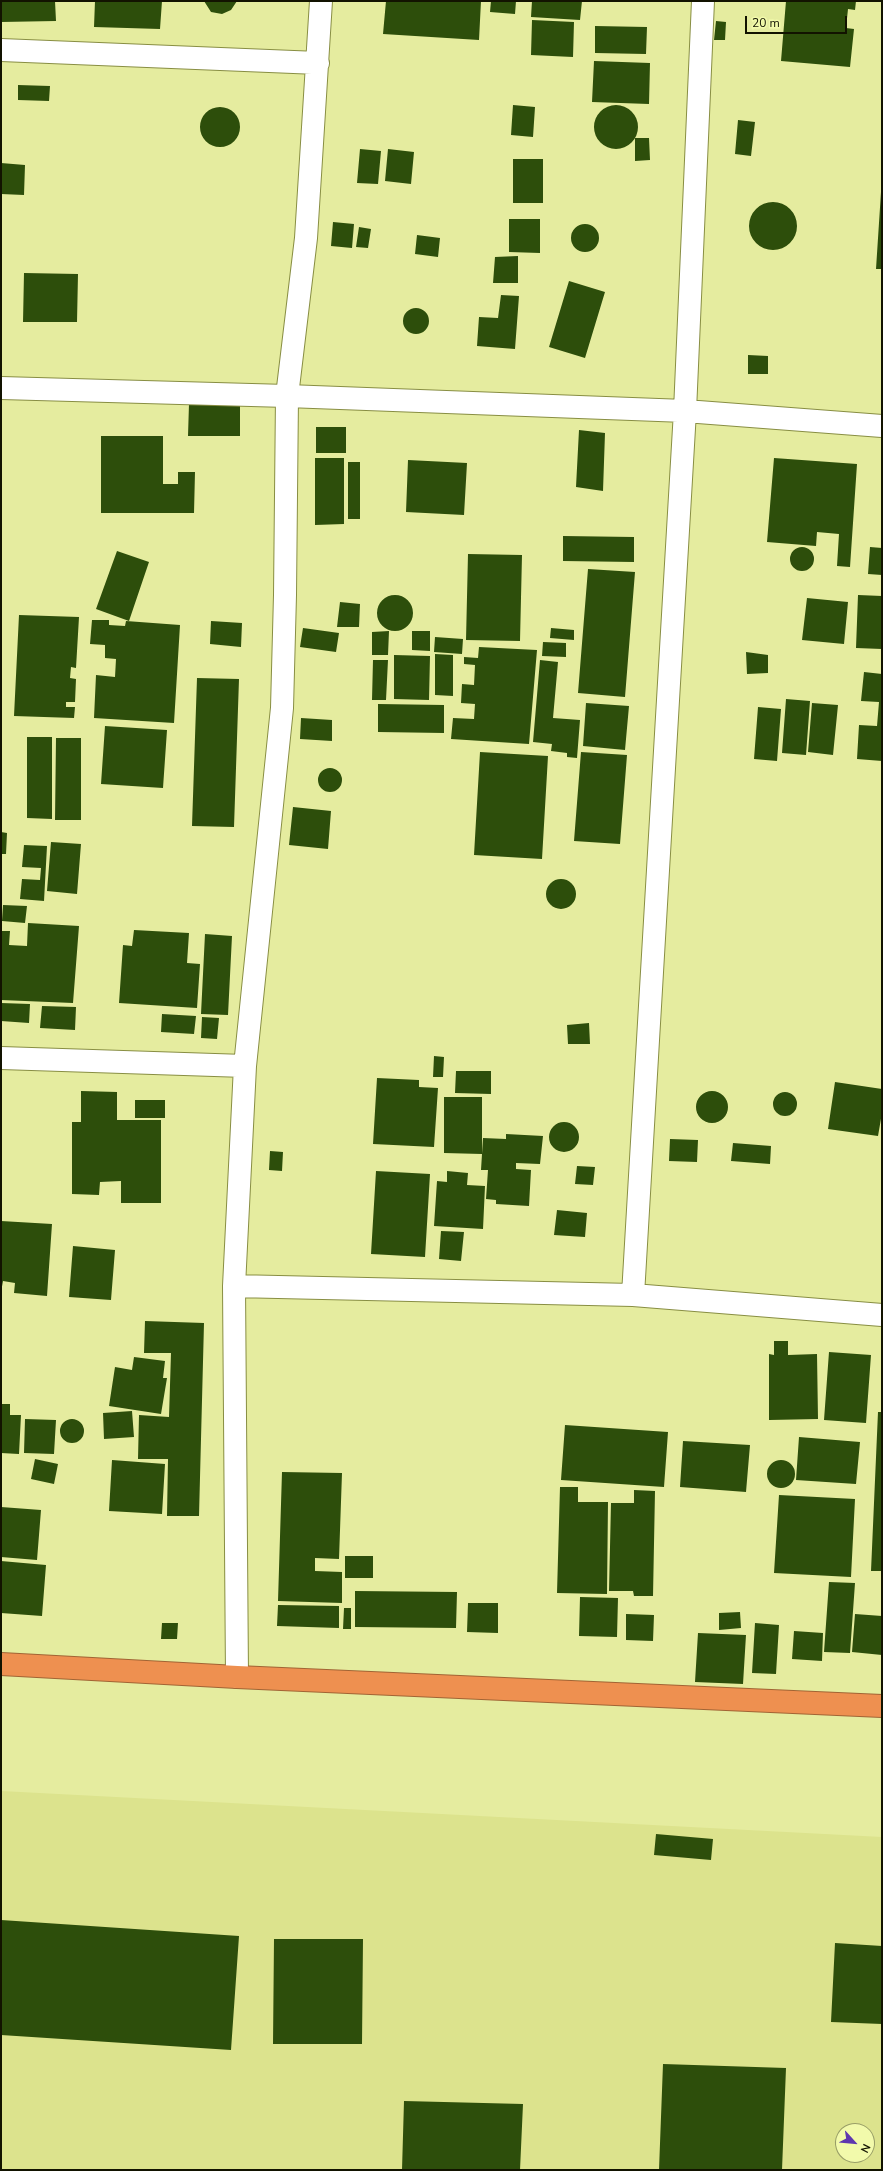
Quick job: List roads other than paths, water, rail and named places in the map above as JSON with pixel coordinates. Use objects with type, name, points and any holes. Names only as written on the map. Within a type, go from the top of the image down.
[{"type":"highway","points":[[1,1664],[237,1677],[882,1706]]},
{"type":"street","points":[[237,1677],[234,1286],[244,1066],[282,708],[287,396],[306,238],[321,1]]},
{"type":"street","points":[[633,1294],[685,411],[703,1]]},
{"type":"street","points":[[1,50],[318,62]]},
{"type":"street","points":[[1,388],[287,396],[685,411],[882,426]]},
{"type":"street","points":[[1,1058],[244,1066]]},
{"type":"street","points":[[234,1286],[633,1294],[882,1315]]}]
